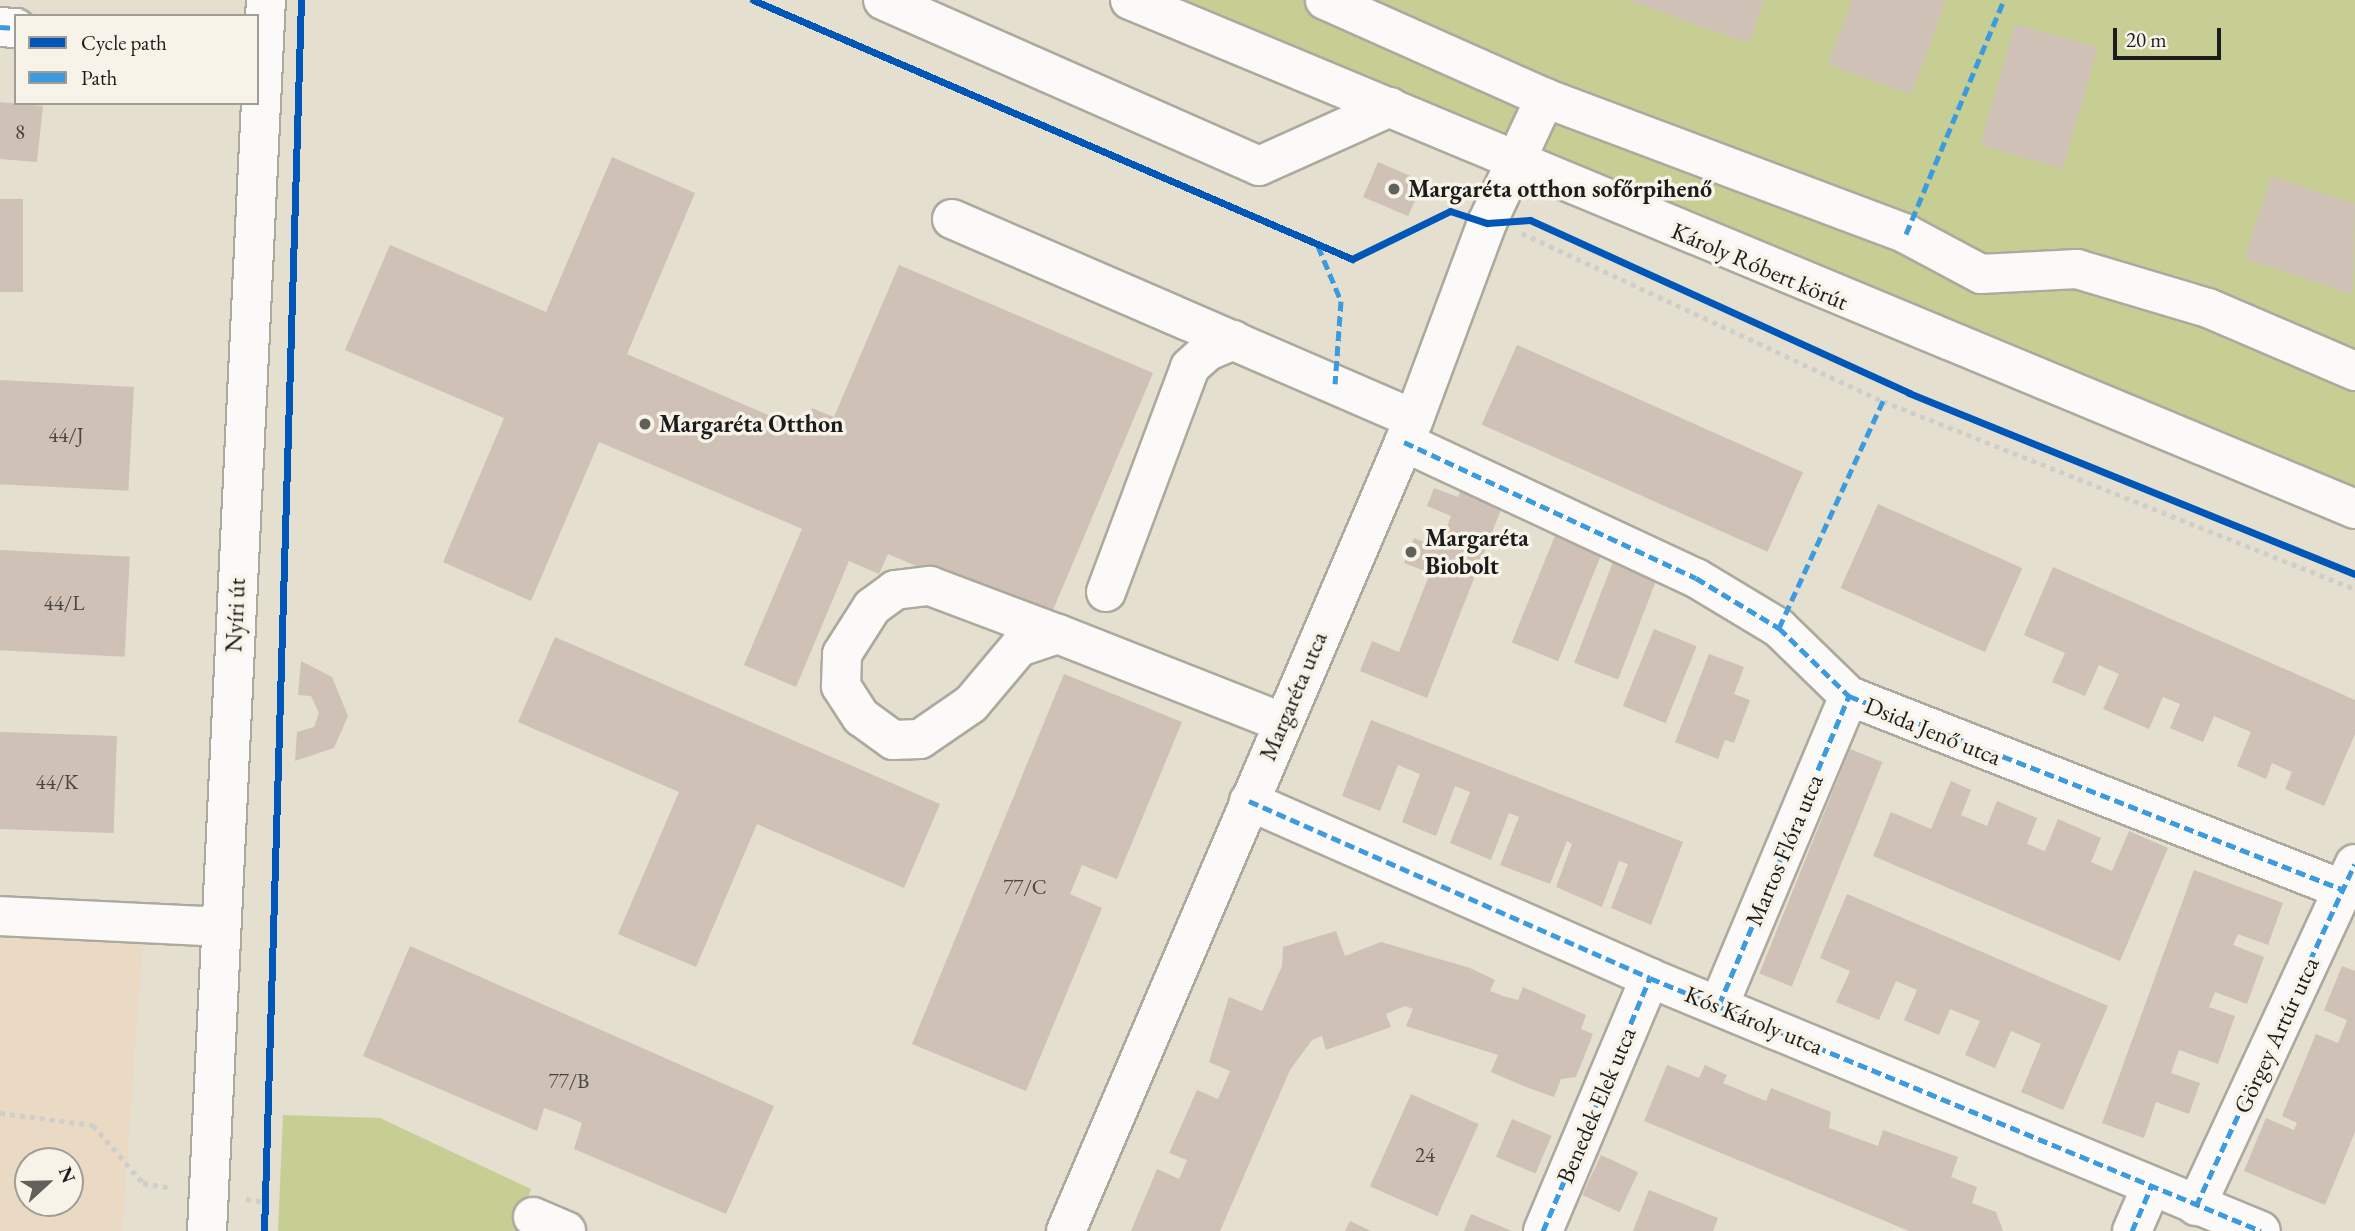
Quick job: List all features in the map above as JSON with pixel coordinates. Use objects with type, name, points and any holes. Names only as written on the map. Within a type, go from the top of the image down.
[{"type":"street","name":"Nyíri út","points":[[207,1213],[266,0]]},
{"type":"street","points":[[883,0],[1259,166],[1390,107]]},
{"type":"street","name":"Károly Róbert körút","points":[[1130,0],[1515,158],[1737,257],[2355,509]]},
{"type":"street","points":[[1325,0],[1545,97],[1906,234],[1981,274],[2077,269],[2208,308],[2355,371]]},
{"type":"street","name":"Margaréta utca","points":[[1066,1231],[1281,722],[1409,431],[1515,158],[1545,97]]},
{"type":"street","name":"Dsida Jenő utca","points":[[952,219],[1234,340],[1696,578],[1780,628],[1849,696],[2350,877]]},
{"type":"street","points":[[1106,592],[1190,367],[1208,351],[1234,340]]},
{"type":"street","points":[[1058,634],[1019,647],[971,704],[920,739],[893,740],[861,717],[841,686],[842,654],[856,628],[895,590],[930,586],[1058,634],[1281,722]]},
{"type":"street","name":"Martos Flóra utca","points":[[1719,1005],[1849,696]]},
{"type":"street","name":"Kós Károly utca","points":[[1249,801],[1650,978],[2261,1231]]},
{"type":"street","name":"Görgey Artúr utca","points":[[2196,1206],[2350,877]]},
{"type":"street","points":[[0,916],[221,928]]},
{"type":"street","name":"Benedek Elek utca","points":[[1543,1231],[1650,978]]},
{"type":"street","points":[[2132,1231],[2151,1187]]},
{"type":"path","points":[[1525,234],[1883,401],[2355,589]]},
{"type":"path","points":[[0,1113],[93,1125],[143,1184],[207,1213],[265,1202]]},
{"type":"path","points":[[265,1212],[266,1188]]},
{"type":"shaded area","points":[[0,936],[143,939],[122,1231],[0,1231]]},
{"type":"green space","points":[[1130,0],[2355,0],[2355,509]]},
{"type":"green space","points":[[283,1115],[380,1118],[531,1189],[519,1222],[540,1231],[278,1231]]},
{"type":"building","points":[[1627,0],[1764,0],[1749,43]]},
{"type":"building","points":[[1852,0],[1946,0],[1911,95],[1828,64]]},
{"type":"building","points":[[2015,24],[2098,48],[2063,169],[1980,145]]},
{"type":"building","points":[[0,102],[43,106],[37,162],[0,159]]},
{"type":"building","points":[[612,157],[695,193],[627,354],[803,430],[812,408],[834,417],[899,265],[1153,373],[1048,622],[888,554],[879,574],[849,561],[796,687],[744,665],[802,529],[599,442],[531,601],[443,562],[504,418],[345,350],[390,245],[546,312]]},
{"type":"building","name":"Margaréta otthon sofőrpihenő","points":[[1378,162],[1423,181],[1408,216],[1363,197]]},
{"type":"building","points":[[2272,176],[2355,204],[2353,295],[2244,258]]},
{"type":"building","points":[[0,199],[23,199],[23,292],[0,292]]},
{"type":"building","points":[[1517,345],[1803,472],[1768,552],[1482,424]]},
{"type":"building","points":[[0,380],[134,387],[128,491],[0,484]]},
{"type":"building","points":[[1434,488],[1458,497],[1461,489],[1502,507],[1427,698],[1360,671],[1372,641],[1399,652],[1430,573],[1404,563],[1414,538],[1439,548],[1451,516],[1427,506]]},
{"type":"building","points":[[1878,504],[2022,568],[1985,652],[1841,588]]},
{"type":"building","points":[[1556,533],[1602,552],[1558,661],[1512,642]]},
{"type":"building","points":[[0,550],[130,557],[125,657],[0,650]]},
{"type":"building","points":[[1614,559],[1658,576],[1618,679],[1574,663]]},
{"type":"building","points":[[2053,567],[2355,700],[2355,734],[2324,806],[2285,789],[2292,772],[2272,763],[2266,779],[2237,766],[2251,732],[2214,716],[2203,742],[2170,728],[2180,704],[2163,697],[2149,729],[2103,709],[2119,674],[2099,665],[2085,696],[2052,682],[2065,653],[2024,635]]},
{"type":"building","points":[[1654,629],[1697,646],[1666,723],[1623,706]]},
{"type":"building","points":[[555,637],[940,804],[904,888],[757,824],[696,967],[618,934],[679,792],[518,722]]},
{"type":"building","points":[[1709,654],[1744,667],[1734,694],[1750,700],[1734,743],[1725,740],[1718,759],[1675,742]]},
{"type":"building","points":[[301,661],[332,677],[348,716],[334,748],[295,761],[297,732],[314,727],[319,713],[311,696],[298,695]]},
{"type":"building","points":[[1064,674],[1182,722],[1117,879],[1082,865],[1070,894],[1102,908],[1026,1091],[912,1044]]},
{"type":"building","points":[[1371,720],[1683,842],[1651,925],[1611,908],[1628,864],[1619,861],[1602,907],[1556,887],[1572,844],[1567,841],[1550,884],[1500,865],[1519,817],[1509,813],[1491,860],[1450,843],[1470,792],[1455,786],[1436,836],[1402,822],[1420,774],[1398,765],[1380,811],[1342,796]]},
{"type":"building","points":[[0,732],[117,736],[114,833],[0,829]]},
{"type":"building","points":[[1850,749],[1882,762],[1792,986],[1759,973]]},
{"type":"building","points":[[1951,781],[1971,790],[1961,815],[1987,826],[1997,801],[2037,818],[2027,844],[2045,851],[2058,819],[2101,838],[2091,862],[2112,871],[2129,831],[2168,848],[2120,961],[1873,856],[1891,812],[1931,829]]},
{"type":"building","points":[[2194,870],[2283,903],[2268,945],[2238,934],[2233,945],[2264,957],[2247,1004],[2215,992],[2209,1007],[2235,1016],[2218,1064],[2179,1050],[2171,1073],[2200,1083],[2189,1114],[2156,1102],[2144,1138],[2102,1123]]},
{"type":"building","points":[[1847,894],[2108,1006],[2063,1110],[2021,1092],[2041,1044],[2011,1031],[1995,1068],[1965,1055],[1980,1021],[1950,1009],[1939,1035],[1904,1020],[1917,990],[1896,981],[1879,1020],[1836,1002],[1850,971],[1820,958]]},
{"type":"building","points":[[1336,931],[1345,956],[1381,942],[1470,968],[1495,980],[1490,991],[1503,996],[1518,1000],[1523,987],[1586,1015],[1581,1029],[1593,1034],[1576,1077],[1561,1079],[1554,1097],[1526,1087],[1491,1072],[1498,1055],[1406,1026],[1413,1009],[1405,1006],[1386,1014],[1391,1027],[1326,1050],[1322,1036],[1312,1040],[1290,1070],[1220,1231],[1131,1231],[1157,1169],[1179,1179],[1187,1160],[1169,1153],[1197,1090],[1218,1099],[1230,1071],[1209,1062],[1229,997],[1262,1011],[1282,966],[1283,947]]},
{"type":"building","points":[[410,946],[774,1106],[726,1214],[574,1149],[582,1123],[566,1116],[544,1108],[537,1131],[363,1056]]},
{"type":"building","points":[[2342,966],[2355,971],[2355,1132],[2325,1205],[2244,1171],[2266,1118],[2294,1130],[2297,1123],[2282,1116],[2316,1034],[2338,1043],[2347,1020],[2324,1010]]},
{"type":"building","points":[[1667,1065],[1699,1078],[1705,1065],[1727,1075],[1723,1083],[1766,1101],[1771,1088],[1831,1112],[1829,1128],[1878,1146],[1883,1130],[1958,1157],[1951,1177],[1977,1187],[1972,1203],[1996,1212],[2003,1231],[1909,1231],[1644,1121]]},
{"type":"building","points":[[1411,1094],[1479,1124],[1438,1216],[1370,1186]]},
{"type":"building","points":[[1512,1119],[1552,1136],[1536,1174],[1496,1157]]},
{"type":"building","points":[[1601,1155],[1638,1172],[1620,1212],[1582,1195]]},
{"type":"building","points":[[1649,1190],[1718,1218],[1713,1231],[1633,1231]]},
{"type":"building","points":[[1471,1214],[1512,1231],[1464,1231]]},
{"type":"building","points":[[1350,1221],[1371,1231],[1345,1231]]},
{"type":"marked path","points":[[1906,234],[2004,0]]},
{"type":"marked path","points":[[0,27],[14,28]]},
{"type":"marked path","points":[[1318,246],[1341,301],[1335,384]]},
{"type":"marked path","points":[[1779,628],[1883,401]]},
{"type":"marked path","points":[[1404,442],[1696,578],[1779,628],[1849,696],[2344,890]]},
{"type":"marked path","points":[[1719,1005],[1849,696]]},
{"type":"marked path","points":[[1249,801],[1650,978],[2261,1231]]},
{"type":"marked path","points":[[2196,1206],[2355,864]]},
{"type":"marked path","points":[[1543,1231],[1650,978]]},
{"type":"marked path","points":[[2132,1231],[2151,1187]]},
{"type":"cycle path","points":[[264,1231],[301,0]]},
{"type":"cycle path","points":[[753,0],[1352,259],[1450,211],[1487,223],[1530,220],[1909,393],[2355,574]]},
{"type":"place","name":"Margaréta otthon sofőrpihenő","points":[[1394,189]]},
{"type":"place","name":"Margaréta Otthon","points":[[645,424]]},
{"type":"place","name":"Margaréta Biobolt","points":[[1411,552]]}]
